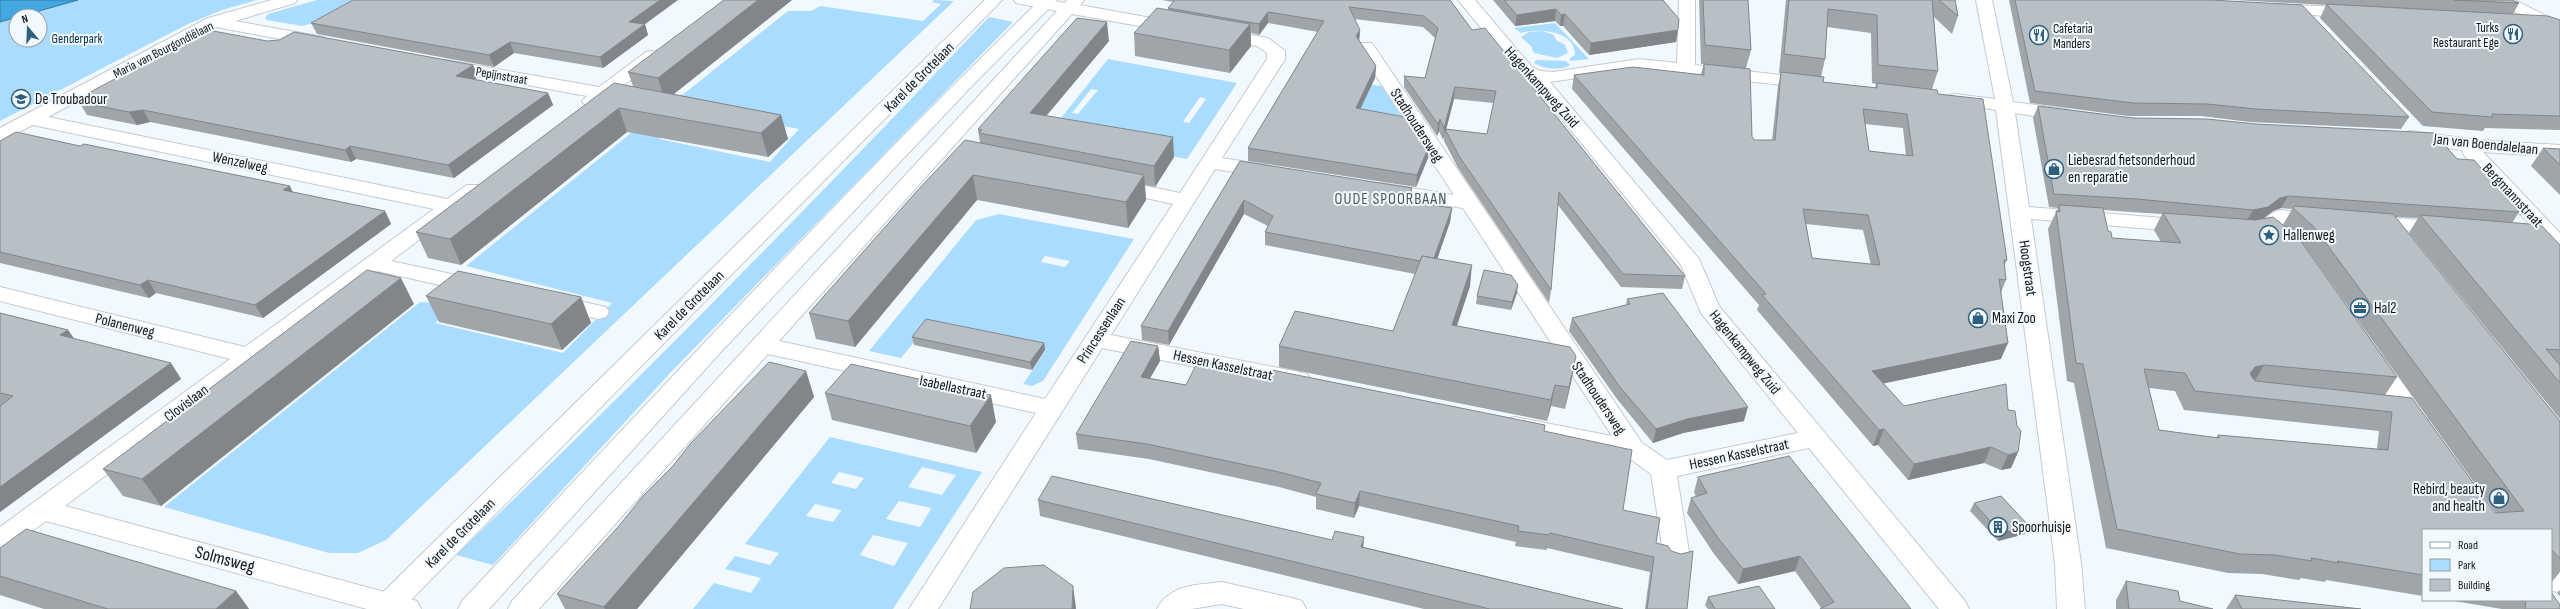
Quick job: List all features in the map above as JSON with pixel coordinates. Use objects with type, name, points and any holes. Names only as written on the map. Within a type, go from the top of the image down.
[{"type":"street","name":"Maria van Bourgondiëlaan","points":[[0,135],[214,22],[290,0]]},
{"type":"street","name":"Karel de Grotelaan","points":[[393,607],[994,0]]},
{"type":"street","points":[[1022,0],[1073,4],[1187,29]]},
{"type":"street","name":"Hagenkampweg Zuid","points":[[1466,0],[1526,71],[1536,76],[1691,264],[1709,308],[1955,609]]},
{"type":"street","points":[[1686,69],[1687,0]]},
{"type":"street","name":"Hoogstraat","points":[[1984,0],[2005,106],[2068,563],[2071,609]]},
{"type":"street","points":[[2503,0],[2551,22]]},
{"type":"street","points":[[472,609],[710,349],[962,86],[1047,2]]},
{"type":"street","points":[[522,609],[1073,4]]},
{"type":"street","points":[[2263,8],[2366,13]]},
{"type":"street","points":[[2302,10],[2318,27]]},
{"type":"street","points":[[2507,21],[2551,22]]},
{"type":"street","points":[[214,22],[338,45]]},
{"type":"street","name":"Princessenlaan","points":[[923,609],[1184,200],[1276,59],[1276,51],[1262,42],[1209,33]]},
{"type":"street","points":[[574,114],[671,42]]},
{"type":"street","name":"Stadhoudersweg","points":[[1366,47],[1633,449],[1663,470]]},
{"type":"street","name":"Pepijnstraat","points":[[431,62],[601,94]]},
{"type":"street","points":[[1536,76],[1553,77],[1639,64],[1829,85]]},
{"type":"street","points":[[601,94],[622,100]]},
{"type":"street","points":[[1938,97],[2083,117]]},
{"type":"street","name":"Wenzelweg","points":[[30,119],[450,206]]},
{"type":"street","points":[[2405,120],[2421,137]]},
{"type":"street","name":"Jan van Boendalelaan","points":[[2393,137],[2421,137],[2478,146],[2560,151]]},
{"type":"street","name":"Bergmannstraat","points":[[2478,146],[2471,151],[2556,241]]},
{"type":"street","points":[[938,151],[960,156]]},
{"type":"street","points":[[1209,162],[1288,174]]},
{"type":"street","name":"Clovislaan","points":[[0,542],[488,178]]},
{"type":"street","points":[[1100,183],[1184,200]]},
{"type":"street","points":[[1366,187],[1469,203]]},
{"type":"street","points":[[2020,212],[2206,227]]},
{"type":"street","points":[[2230,229],[2246,230],[2268,226],[2281,216],[2464,229]]},
{"type":"street","points":[[2388,224],[2408,249]]},
{"type":"street","points":[[2268,226],[2285,240]]},
{"type":"street","points":[[2520,234],[2556,241]]},
{"type":"street","points":[[372,264],[497,290]]},
{"type":"street","name":"Polanenweg","points":[[0,294],[250,356]]},
{"type":"street","points":[[536,299],[598,312]]},
{"type":"street","name":"Hessen Kasselstraat","points":[[1096,338],[1321,385]]},
{"type":"street","points":[[2362,343],[2430,440]]},
{"type":"street","name":"Isabellastraat","points":[[761,345],[1051,408]]},
{"type":"street","points":[[2376,404],[2407,407]]},
{"type":"street","points":[[1493,420],[1633,449]]},
{"type":"street","name":"Hessen Kasselstraat","points":[[1663,470],[1816,438]]},
{"type":"street","points":[[1663,470],[1677,558]]},
{"type":"street","name":"Solmsweg","points":[[42,510],[393,607]]},
{"type":"street","points":[[1171,609],[1187,597],[1222,593],[1292,609]]},
{"type":"green space","name":"Genderpark","points":[[0,0],[257,0],[222,10],[188,24],[0,121]]},
{"type":"green space","points":[[317,0],[354,0],[313,23],[302,26],[267,20],[265,18],[268,14]]},
{"type":"green space","points":[[934,0],[954,1],[386,540],[358,553],[329,553],[164,507],[420,302],[445,304],[467,297],[435,323],[563,353],[612,303],[466,266],[641,125],[682,119],[659,139],[770,162],[799,129],[621,95],[676,100],[788,11],[811,11],[820,6],[923,21],[941,4],[932,2]]},
{"type":"green space","points":[[989,17],[1013,22],[670,373],[493,565],[456,555],[726,290]]},
{"type":"green space","points":[[1555,23],[1589,59],[1571,61],[1569,59],[1575,55],[1573,47],[1569,40],[1562,36],[1546,31],[1528,31],[1521,33],[1514,28]]},
{"type":"green space","points":[[1542,31],[1554,35],[1556,40],[1565,45],[1568,53],[1557,58],[1534,53],[1531,46],[1521,37],[1529,32]]},
{"type":"green space","points":[[1108,59],[1237,83],[1187,159],[1072,139],[1030,157]],"holes":[[[1091,89],[1098,90],[1078,114],[1072,113]],[[1200,97],[1206,99],[1189,123],[1183,122]]]},
{"type":"green space","points":[[1536,60],[1566,61],[1570,65],[1557,69],[1547,68],[1534,63]]},
{"type":"green space","points":[[1362,84],[1382,86],[1408,127],[1343,118]]},
{"type":"green space","points":[[999,214],[1134,239],[1043,381],[1032,386],[1023,384],[1046,350],[928,325],[901,358],[869,351],[976,220]],"holes":[[[1045,256],[1070,261],[1065,267],[1041,262]]]},
{"type":"green space","points":[[830,437],[982,472],[893,609],[693,609],[714,583],[751,593],[761,578],[725,569],[735,556],[770,565],[779,553],[745,544]],"holes":[[[922,467],[956,475],[942,495],[908,487]],[[839,472],[864,478],[856,489],[831,483]],[[899,501],[931,508],[920,527],[886,519]],[[815,504],[841,510],[833,522],[806,516]],[[873,535],[908,543],[894,566],[860,555]]]},
{"type":"water","points":[[0,0],[78,0],[48,8],[8,8],[8,20],[0,22]]},
{"type":"building","points":[[353,0],[660,0],[629,22],[645,24],[600,57],[510,42],[489,55],[311,23]]},
{"type":"building","points":[[724,0],[758,0],[658,78],[628,72]]},
{"type":"building","points":[[1175,0],[1450,0],[1472,30],[1485,28],[1685,276],[1623,274],[1559,192],[1551,290],[1459,156],[1445,129],[1487,134],[1496,91],[1455,87],[1444,128],[1440,119],[1438,124],[1404,76],[1425,78],[1438,28],[1424,16],[1349,7],[1360,30],[1356,36],[1376,66],[1356,108],[1410,118],[1429,146],[1417,175],[1248,148],[1324,21],[1268,12],[1259,24],[1168,8]]},
{"type":"building","points":[[1504,0],[1663,0],[1679,19],[1678,30],[1591,43],[1565,14],[1561,15],[1556,9],[1517,15]]},
{"type":"building","points":[[1703,0],[1748,0],[1751,50],[1705,45]]},
{"type":"building","points":[[1789,0],[1932,0],[1938,71],[1878,65],[1877,15],[1828,9],[1825,59],[1784,54]]},
{"type":"building","points":[[1939,0],[1955,0],[1958,16]]},
{"type":"building","points":[[2015,0],[2211,0],[2302,5],[2409,117],[2256,109],[2207,104],[2133,103],[2035,91]]},
{"type":"building","points":[[2454,0],[2512,0],[2519,3]]},
{"type":"building","points":[[2326,4],[2548,16],[2560,20],[2560,116],[2492,114],[2492,117],[2432,112]]},
{"type":"building","points":[[1157,8],[1250,24],[1229,50],[1134,33]]},
{"type":"building","points":[[1077,18],[1107,22],[1030,113],[1173,137],[1154,166],[979,133],[982,130],[978,129]]},
{"type":"building","points":[[208,30],[267,41],[279,40],[294,32],[473,65],[456,76],[548,93],[448,165],[350,146],[345,150],[143,110],[129,112],[79,102],[90,97],[84,96],[94,90]]},
{"type":"building","points":[[1704,64],[1750,69],[1752,137],[1755,140],[1775,140],[1781,72],[1824,77],[1823,82],[1877,88],[1877,83],[1937,90],[1938,94],[1983,99],[2007,260],[2004,260],[2006,280],[1999,279],[2008,343],[1872,371],[1904,406],[2006,384],[2008,410],[2015,411],[2017,426],[2021,431],[2018,452],[2008,455],[1991,447],[1914,464],[1884,429],[1879,430],[1762,295],[1766,294],[1574,75],[1633,67],[1704,75]],"holes":[[[1863,109],[1907,114],[1913,156],[1869,151]],[[1803,209],[1868,215],[1880,265],[1812,258]]]},
{"type":"building","points":[[614,83],[781,115],[761,133],[619,108],[450,239],[416,232]]},
{"type":"building","points":[[2038,106],[2133,118],[2207,119],[2256,124],[2434,133],[2457,159],[2474,160],[2519,212],[2288,196],[2280,198],[2268,207],[2253,210],[2137,199],[2054,194]]},
{"type":"building","points":[[16,132],[80,146],[84,144],[290,186],[283,190],[385,211],[255,305],[148,280],[140,285],[0,252],[0,141]]},
{"type":"building","points":[[965,140],[1144,175],[1126,202],[973,175],[848,321],[809,313],[917,191]]},
{"type":"building","points":[[2543,148],[2560,149],[2560,165]]},
{"type":"building","points":[[1240,161],[1412,188],[1406,201],[1452,208],[1434,258],[1422,256],[1420,261],[1265,232],[1273,216],[1244,200],[1168,331],[1141,326]]},
{"type":"building","points":[[2059,205],[2103,208],[2108,231],[2111,232],[2112,238],[2181,243],[2163,213],[2255,220],[2273,217],[2298,237],[2397,377],[2264,365],[2255,367],[2250,374],[2255,381],[2412,398],[2495,513],[2524,511],[2314,227],[2293,208],[2295,206],[2393,214],[2560,421],[2560,559],[2552,550],[2552,529],[2422,529],[2422,575],[2311,558],[2312,561],[2275,555],[2240,554],[2117,529],[2083,364],[2076,363],[2056,211],[2060,212]],"holes":[[[2144,369],[2185,373],[2195,391],[2392,412],[2388,450],[2218,435],[2219,438],[2159,430]]]},
{"type":"building","points":[[2420,215],[2541,225],[2560,245],[2560,350],[2546,349],[2560,365],[2560,383]]},
{"type":"building","points":[[1422,256],[1472,265],[1452,325],[1570,347],[1576,356],[1569,387],[1555,385],[1551,400],[1279,346],[1295,311],[1393,331]]},
{"type":"building","points":[[367,270],[401,278],[142,479],[103,469]]},
{"type":"building","points":[[1484,270],[1511,275],[1518,285],[1512,302],[1477,296]]},
{"type":"building","points":[[458,271],[581,297],[551,324],[426,296]]},
{"type":"building","points":[[1663,293],[1748,407],[1687,419],[1656,429],[1619,386],[1572,318],[1630,304],[1627,299]]},
{"type":"building","points":[[0,313],[68,330],[60,335],[171,363],[0,487],[0,406],[13,396],[0,393]]},
{"type":"building","points":[[926,319],[1044,343],[1030,362],[912,337]]},
{"type":"building","points":[[1131,341],[1158,346],[1141,377],[1186,385],[1198,361],[1270,375],[1272,370],[1545,425],[1544,431],[1632,450],[1623,510],[1660,518],[1656,543],[1668,546],[1671,551],[1681,554],[1693,551],[1687,609],[1647,609],[1654,557],[1550,533],[1549,535],[1518,531],[1519,526],[1360,491],[1355,503],[1316,494],[1321,483],[1279,472],[1147,444],[1076,434]]},
{"type":"building","points":[[769,362],[806,371],[604,607],[557,594],[618,527],[643,496],[672,467],[691,443]]},
{"type":"building","points":[[851,364],[991,395],[970,426],[825,393]]},
{"type":"building","points":[[1789,456],[1911,609],[1820,609],[1834,602],[1800,556],[1743,569],[1718,538],[1691,498],[1707,493],[1698,477]]},
{"type":"building","points":[[1052,476],[1332,540],[1335,531],[1364,537],[1361,547],[1623,609],[1490,609],[1038,500]]},
{"type":"building","points":[[2001,496],[2029,526],[2001,533],[1974,503]]},
{"type":"building","points":[[26,529],[236,591],[216,609],[108,609],[0,576],[0,548]]},
{"type":"building","points":[[1044,565],[1073,586],[1072,609],[970,609],[973,592],[1004,568]]},
{"type":"building","points":[[2126,581],[2178,591],[2180,601],[2213,609],[2129,609]]},
{"type":"building","points":[[1759,586],[1775,609],[1715,609],[1708,597]]},
{"type":"building","points":[[2552,593],[2560,605],[2560,609],[2525,609],[2526,601],[2552,601]]},
{"type":"building","points":[[2235,595],[2361,609],[2242,609]]},
{"type":"place","name":"Turks Restaurant Ege","points":[[2513,34]]},
{"type":"place","name":"Cafetaria Manders","points":[[2039,35]]},
{"type":"place","name":"De Troubadour","points":[[21,99]]},
{"type":"place","name":"Liebesrad fietsonderhoud en reparatie","points":[[2054,169]]},
{"type":"place","name":"Hallenweg","points":[[2269,235]]},
{"type":"place","name":"Hal2","points":[[2360,308]]},
{"type":"place","name":"Maxi Zoo","points":[[1978,318]]},
{"type":"place","name":"Rebird, beauty and health","points":[[2499,498]]},
{"type":"place","name":"Spoorhuisje","points":[[1998,527]]},
{"type":"district","name":"OUDE SPOORBAAN","points":[[1391,198]]}]
